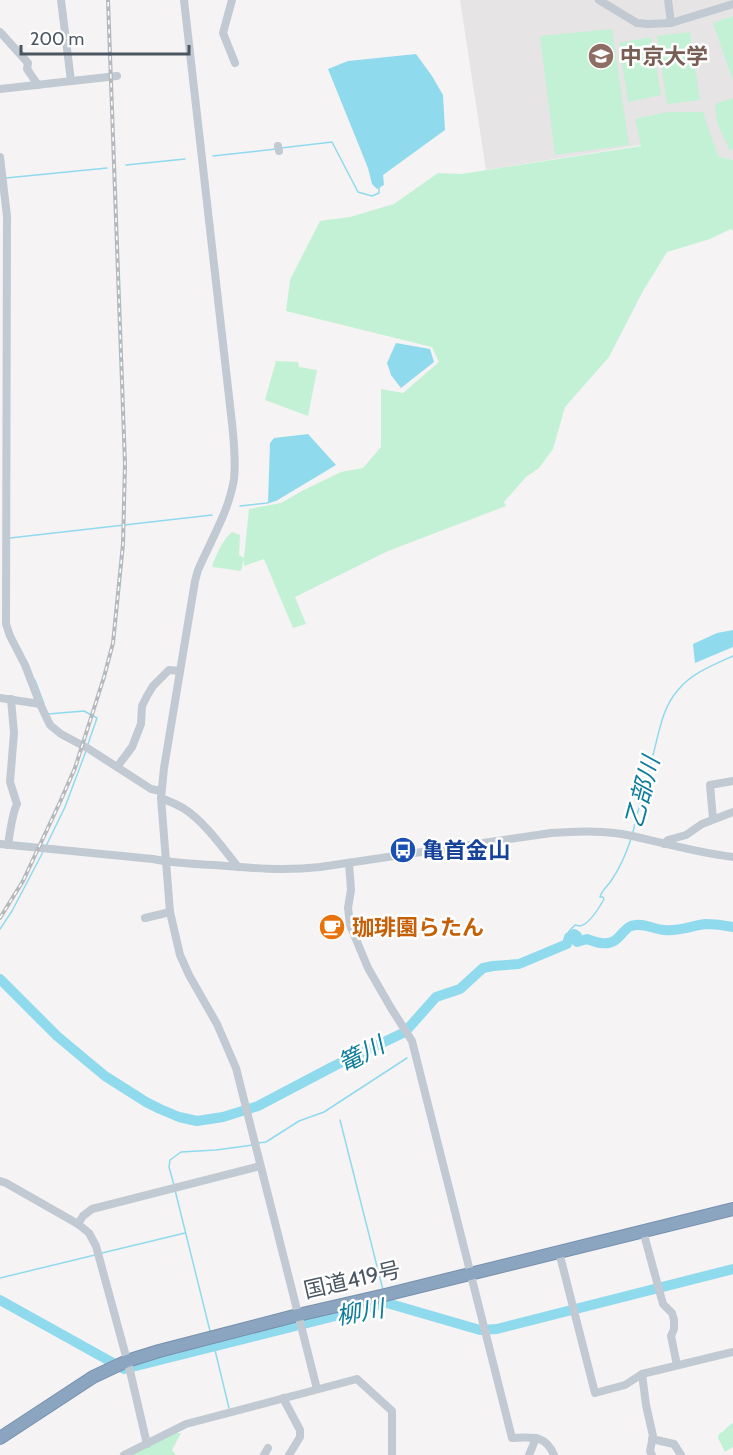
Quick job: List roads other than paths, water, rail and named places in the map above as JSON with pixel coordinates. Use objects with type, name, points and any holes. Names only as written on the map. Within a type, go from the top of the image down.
[{"type":"highway","name":"国道419号","points":[[0,1438],[93,1377],[159,1351],[733,1209]]},
{"type":"street","points":[[61,0],[71,81]]},
{"type":"street","points":[[184,0],[235,447],[235,466],[228,505],[195,581],[161,795],[170,912],[180,955],[217,1024],[236,1068],[317,1389]]},
{"type":"street","points":[[232,0],[223,33],[235,63]]},
{"type":"street","points":[[598,0],[637,22],[654,25],[671,23],[733,4]]},
{"type":"street","points":[[668,0],[671,23]]},
{"type":"street","points":[[0,32],[28,63],[27,69],[38,85]]},
{"type":"street","points":[[0,89],[117,76]]},
{"type":"street","points":[[0,157],[7,216],[3,267],[3,483],[7,627],[50,724],[61,734],[183,808],[201,823],[238,867]]},
{"type":"street","points":[[117,767],[132,747],[141,724],[142,706],[153,687],[169,670],[180,671]]},
{"type":"street","points":[[0,698],[40,704]]},
{"type":"street","points":[[11,699],[14,733],[10,782],[17,804],[4,844],[166,862],[284,870],[349,863],[552,833],[601,832],[644,839],[695,852],[733,857]]},
{"type":"street","points":[[713,819],[710,785],[733,781]]},
{"type":"street","points":[[664,844],[668,840],[690,833],[713,819],[733,812]]},
{"type":"street","points":[[349,863],[350,925],[368,968],[412,1041],[512,1438],[536,1438],[545,1442],[554,1455]]},
{"type":"street","points":[[145,918],[170,912]]},
{"type":"street","points":[[78,1224],[83,1215],[92,1209],[261,1166]]},
{"type":"street","points":[[0,1181],[6,1182],[78,1224],[89,1233],[96,1246],[123,1365],[147,1444]]},
{"type":"street","points":[[643,1231],[663,1304],[672,1313],[674,1320],[671,1336],[677,1365]]},
{"type":"street","points":[[559,1252],[595,1393],[625,1384],[642,1374],[733,1353]]},
{"type":"street","points":[[642,1374],[652,1439],[650,1451],[652,1455]]},
{"type":"street","points":[[124,1455],[186,1424],[357,1379],[392,1411],[392,1455]]},
{"type":"street","points":[[283,1398],[300,1430],[300,1437],[289,1455]]},
{"type":"street","points":[[529,1455],[536,1438]]},
{"type":"street","points":[[652,1439],[674,1444],[681,1455]]},
{"type":"water","points":[[416,54],[443,95],[445,130],[383,175],[384,185],[377,189],[372,184],[368,168],[328,69],[348,61]]},
{"type":"water","points":[[396,343],[430,349],[434,362],[401,388],[391,375],[387,363]]},
{"type":"water","points":[[308,434],[336,465],[276,501],[268,502],[270,443],[274,438]]},
{"type":"water","points":[[733,630],[733,647],[695,663],[693,644],[717,633]]},
{"type":"waterway","points":[[281,148],[332,142],[358,192],[372,196],[379,193],[379,187]]},
{"type":"waterway","points":[[213,156],[276,149]]},
{"type":"waterway","points":[[126,165],[185,159]]},
{"type":"waterway","points":[[6,178],[107,168]]},
{"type":"waterway","points":[[240,506],[273,501]]},
{"type":"waterway","points":[[10,538],[212,515]]},
{"type":"waterway","name":"乙部川","points":[[633,832],[659,730],[668,705],[678,690],[690,679],[703,670],[733,656]]},
{"type":"waterway","points":[[35,680],[44,704]]},
{"type":"waterway","points":[[48,714],[84,711],[97,718],[88,744]]},
{"type":"waterway","points":[[46,846],[65,807],[86,751]]},
{"type":"waterway","name":"乙部川","points":[[569,937],[569,931],[575,925],[584,925],[600,907],[604,899],[600,897],[603,890],[617,871],[631,839]]},
{"type":"waterway","points":[[0,929],[44,850]]},
{"type":"waterway","name":"篭川","points":[[0,979],[57,1036],[105,1076],[160,1109],[197,1121],[223,1117],[258,1106],[405,1032],[436,997],[460,989],[483,968],[519,964],[567,944],[569,937],[574,934],[577,936],[577,942],[587,939],[608,943],[616,940],[629,927],[635,925],[669,930],[705,924],[733,927]]},
{"type":"waterway","points":[[258,1143],[266,1142],[299,1121],[324,1112],[407,1058]]},
{"type":"waterway","points":[[340,1120],[383,1290]]},
{"type":"waterway","points":[[174,1185],[169,1167],[170,1160],[181,1152],[253,1145]]},
{"type":"waterway","points":[[175,1190],[210,1331]]},
{"type":"waterway","points":[[102,1253],[185,1233]]},
{"type":"waterway","points":[[0,1278],[95,1255]]},
{"type":"waterway","name":"柳川","points":[[0,1300],[124,1369],[387,1303],[480,1330],[497,1329],[733,1269]]},
{"type":"waterway","points":[[215,1350],[229,1408]]},
{"type":"railway","points":[[0,918],[23,881],[75,768],[113,643],[123,544],[125,464],[108,0]]},
{"type":"place","name":"中京大学","points":[[601,56]]},
{"type":"place","name":"亀首金山","points":[[403,850]]},
{"type":"place","name":"珈琲園らたん","points":[[332,927]]}]
